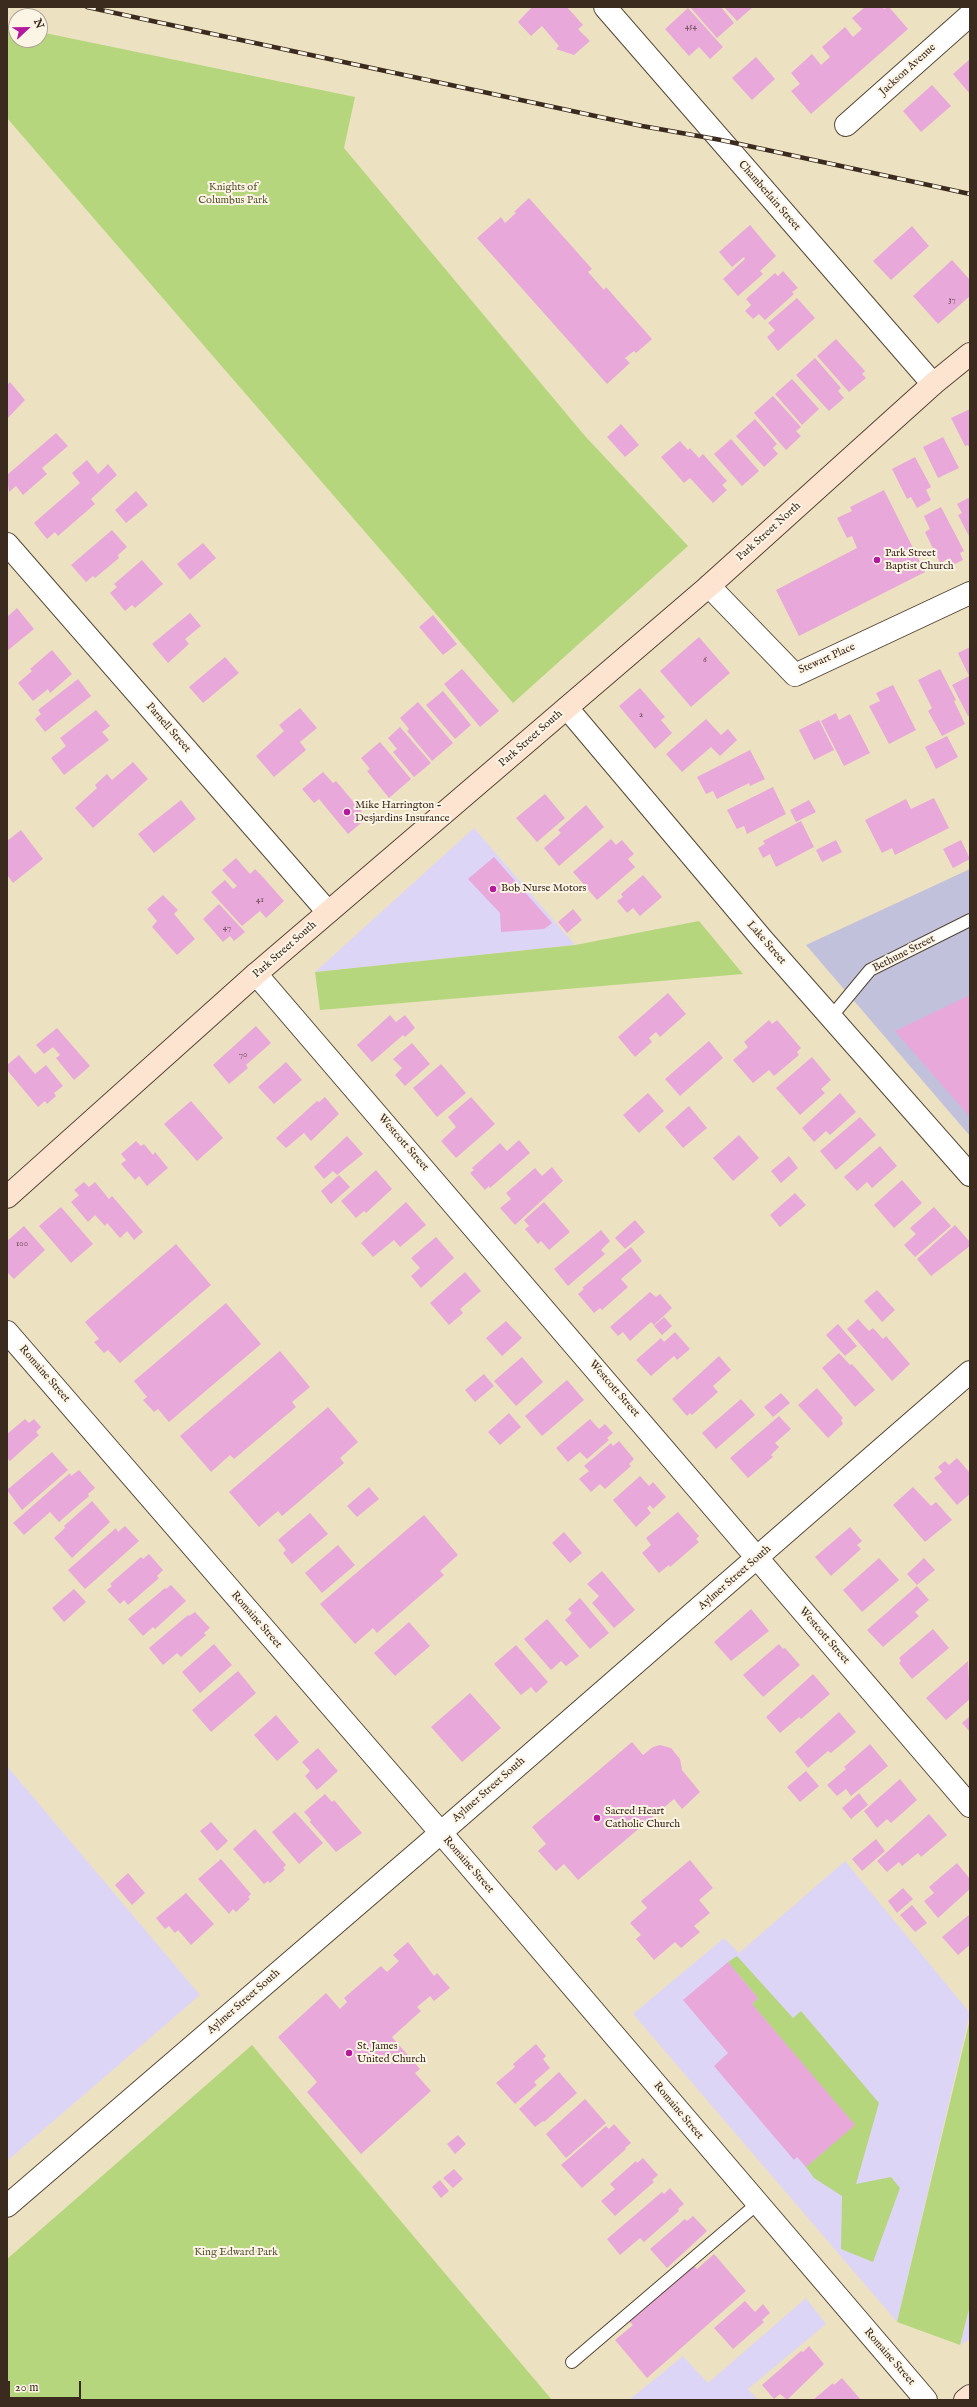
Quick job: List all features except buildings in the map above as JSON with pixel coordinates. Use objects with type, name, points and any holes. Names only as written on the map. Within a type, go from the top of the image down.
[{"type":"main road","name":"Park Street North","points":[[567,708],[708,586],[933,384],[970,354]]},
{"type":"main road","name":"Park Street South","points":[[7,1197],[256,974],[567,708]]},
{"type":"main road","points":[[965,2400],[970,2396]]},
{"type":"street","name":"Chamberlain Street","points":[[613,10],[933,384]]},
{"type":"street","name":"Jackson Avenue","points":[[846,124],[970,15]]},
{"type":"street","name":"Parnell Street","points":[[7,544],[328,912]]},
{"type":"street","name":"Stewart Place","points":[[708,586],[795,675],[970,593]]},
{"type":"street","name":"Lake Street","points":[[567,708],[831,1017],[970,1175]]},
{"type":"street","name":"Westcott Street","points":[[256,974],[970,1806]]},
{"type":"street","name":"Romaine Street","points":[[7,1332],[441,1833],[926,2400]]},
{"type":"street","name":"Aylmer Street South","points":[[7,2206],[441,1833],[970,1372]]},
{"type":"lane","name":"Bethune Street","points":[[831,1017],[870,970],[970,920]]},
{"type":"lane","points":[[572,2362],[757,2204]]},
{"type":"shaded area","points":[[474,828],[575,945],[315,972]]},
{"type":"shaded area","points":[[970,869],[970,1136],[806,945]]},
{"type":"shaded area","points":[[7,1766],[200,1995],[7,2161]]},
{"type":"shaded area","points":[[845,1861],[970,2013],[897,2322],[633,2014],[724,1938],[739,1953]]},
{"type":"shaded area","points":[[806,2298],[826,2324],[748,2389],[758,2400],[629,2400],[683,2356],[708,2383]]},
{"type":"shaded area","points":[[970,2305],[970,2339],[960,2345]]},
{"type":"green space","name":"Knights of Columbus Park","points":[[7,25],[8,48],[48,48],[48,34],[355,97],[344,148],[585,436],[688,546],[513,703],[7,118]]},
{"type":"green space","points":[[699,921],[743,974],[320,1010],[315,972],[575,945]]},
{"type":"green space","points":[[737,1956],[793,2018],[801,2011],[879,2103],[856,2184],[891,2177],[900,2188],[873,2262],[841,2249],[842,2196],[814,2178],[806,2167],[854,2125],[752,2004],[758,1998],[728,1962]]},
{"type":"green space","points":[[970,2019],[970,2305],[960,2345],[897,2322]]},
{"type":"green space","name":"King Edward Park","points":[[252,2045],[552,2400],[7,2400],[7,2259]]},
{"type":"railway","points":[[87,7],[642,126],[721,140],[970,194]]},
{"type":"place","name":"Park Street Baptist Church","points":[[877,560]]},
{"type":"place","name":"Mike Harrington - Desjardins Insurance","points":[[347,812]]},
{"type":"place","name":"Bob Nurse Motors","points":[[493,889]]},
{"type":"place","name":"Sacred Heart Catholic Church","points":[[597,1818]]},
{"type":"place","name":"St. James United Church","points":[[349,2053]]}]
